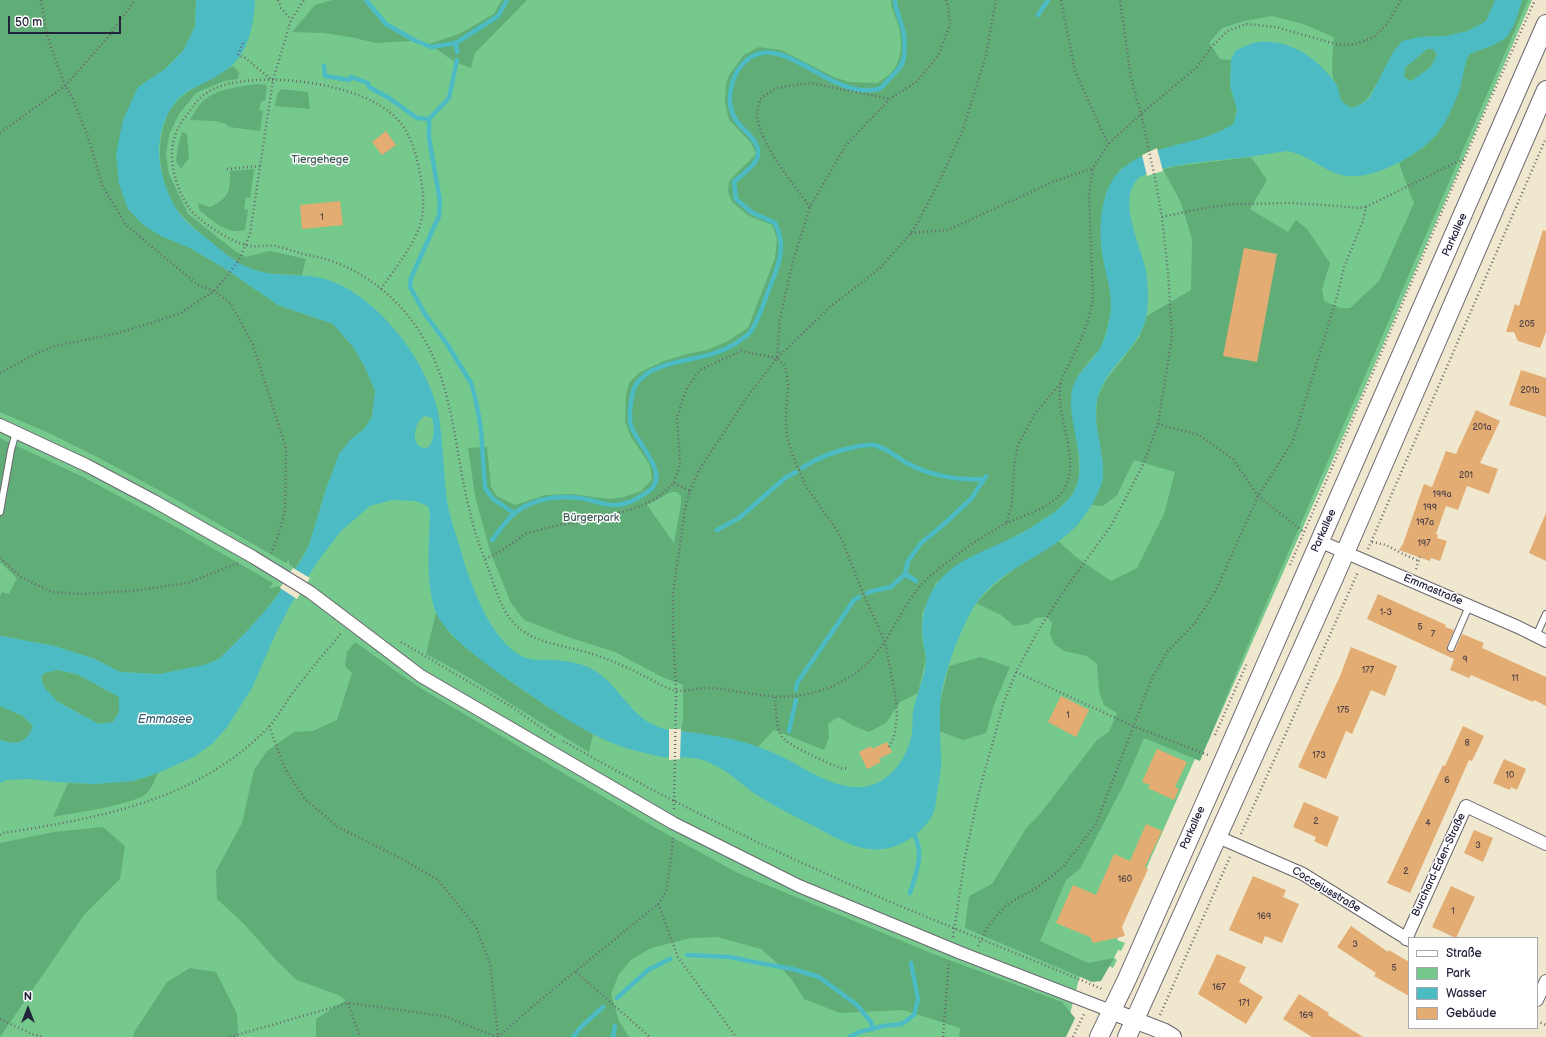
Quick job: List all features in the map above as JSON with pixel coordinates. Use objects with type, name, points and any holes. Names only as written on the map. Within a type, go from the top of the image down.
[{"type":"main road","name":"Parkallee","points":[[1100,1037],[1226,755],[1546,24]]},
{"type":"main road","points":[[1128,1037],[1345,552],[1546,90]]},
{"type":"main road","points":[[1112,1011],[1173,1037]]},
{"type":"street","points":[[0,425],[86,465],[154,500],[266,565],[310,592],[421,676],[673,823],[799,886],[951,949],[1112,1011]]},
{"type":"street","name":"Emmastraße","points":[[1319,541],[1541,638]]},
{"type":"street","name":"Burchard-Eden-Straße","points":[[1408,937],[1466,806],[1546,844]]},
{"type":"street","name":"Coccejusstraße","points":[[1218,837],[1303,874],[1407,940]]},
{"type":"street","points":[[1538,998],[1546,981]]},
{"type":"lane","points":[[0,512],[11,450],[16,432]]},
{"type":"lane","points":[[1451,648],[1469,606]]},
{"type":"lane","points":[[1541,638],[1546,614]]},
{"type":"path","points":[[41,0],[47,35],[65,86],[72,97],[88,137],[103,187],[126,225],[198,285],[214,291],[231,304],[253,346],[286,448],[285,512],[276,543],[266,565]]},
{"type":"path","points":[[0,133],[65,86],[108,37],[135,0]]},
{"type":"path","points":[[278,0],[291,20]]},
{"type":"path","points":[[0,373],[35,354],[55,346],[118,333],[181,313],[214,291],[227,276],[239,260],[250,234],[273,80],[291,20],[304,0]]},
{"type":"path","points":[[777,358],[780,318],[792,261],[810,207],[846,145],[890,100],[916,82],[938,56],[950,25],[946,0]]},
{"type":"path","points":[[675,767],[676,691],[673,633],[673,593],[690,491],[703,463],[746,399],[777,358],[830,307],[880,268],[911,233],[942,176],[963,130],[986,55],[996,0]]},
{"type":"path","points":[[1061,0],[1075,71],[1108,144]]},
{"type":"path","points":[[943,1037],[948,971],[965,857],[979,792],[1004,702],[1016,672],[1038,631],[1063,592],[1111,526],[1142,467],[1158,424],[1172,336],[1168,272],[1162,217],[1141,114],[1131,78],[1120,0]]},
{"type":"path","points":[[1007,523],[1012,504],[1014,466],[1018,445],[1034,415],[1060,383],[1087,327],[1093,296],[1089,193],[1093,168],[1108,144],[1197,67],[1214,44],[1228,31],[1246,24],[1276,27],[1339,45],[1355,44],[1374,37],[1387,24],[1401,0]]},
{"type":"path","name":"Parkallee","points":[[1287,571],[1535,0]]},
{"type":"path","points":[[243,43],[238,55],[246,58],[273,80]]},
{"type":"path","points":[[381,289],[420,226],[424,204],[417,157],[410,138],[398,119],[383,108],[360,95],[334,87],[273,80],[258,79],[240,81],[211,90],[198,100],[177,129],[173,142],[173,167],[178,186],[192,212],[213,229],[246,246],[272,246],[332,262],[355,271],[381,289],[400,306],[420,332],[435,360],[449,402],[470,513],[497,592],[509,618],[523,632],[542,641],[586,652],[616,663],[676,691],[707,688],[775,697],[789,697],[828,689],[857,673],[885,642],[915,591],[936,570],[968,546],[1007,523],[1044,506],[1060,496],[1067,484],[1070,468],[1069,448],[1060,404],[1060,383]]},
{"type":"path","points":[[810,207],[775,158],[762,134],[757,114],[760,99],[776,88],[810,83],[890,100]]},
{"type":"path","points":[[1154,1028],[1372,542],[1546,138]]},
{"type":"path","points":[[1162,217],[1232,204],[1292,203],[1358,208],[1366,207],[1465,159],[1485,166]]},
{"type":"path","points":[[227,169],[260,166]]},
{"type":"path","points":[[911,233],[948,230],[1055,181],[1093,168]]},
{"type":"path","points":[[974,958],[981,939],[988,926],[1006,905],[1038,887],[1064,866],[1096,824],[1152,678],[1167,652],[1196,622],[1218,588],[1258,496],[1293,441],[1336,300],[1344,267],[1363,221],[1366,207]]},
{"type":"path","points":[[485,559],[501,551],[527,533],[558,525],[584,522],[636,508],[657,498],[674,483],[680,464],[677,417],[687,388],[700,370],[741,351],[777,358],[785,366],[788,383],[786,415],[787,437],[792,454],[806,486],[840,535],[862,592],[885,642],[896,699],[897,718],[894,737],[890,747]]},
{"type":"path","points":[[1158,424],[1199,435],[1205,439],[1232,459],[1258,496],[1304,532]]},
{"type":"path","points":[[674,483],[690,491]]},
{"type":"path","points":[[1372,542],[1386,545],[1419,561],[1420,557]]},
{"type":"path","points":[[0,558],[21,577],[52,592],[82,594],[132,591],[188,583],[230,566]]},
{"type":"path","points":[[0,835],[2,832],[56,825],[110,814],[155,799],[213,772],[245,750],[269,726],[295,690],[351,622]]},
{"type":"path","points":[[396,639],[512,708],[556,737],[633,781],[819,870],[954,928],[1102,988]]},
{"type":"path","points":[[1213,740],[1247,662]]},
{"type":"path","points":[[1016,672],[1133,726],[1196,750]]},
{"type":"path","points":[[775,697],[776,718],[782,738],[798,749],[842,768],[849,768]]},
{"type":"path","points":[[269,726],[285,769],[305,799],[338,827],[404,860],[438,880],[476,927],[490,964],[498,1037]]},
{"type":"path","points":[[1207,755],[1210,748]]},
{"type":"path","points":[[498,1037],[533,1006],[658,904],[678,957],[736,1037]]},
{"type":"path","points":[[576,972],[650,1037]]},
{"type":"path","points":[[230,1037],[348,1003],[444,1016],[498,1037]]},
{"type":"path","points":[[348,1003],[360,1037]]},
{"type":"path","points":[[1073,1037],[1083,1016],[1093,1004]]},
{"type":"path","points":[[0,1018],[32,1034],[44,1037]]},
{"type":"green space","name":"Bürgerpark","points":[[0,0],[1532,0],[1358,403],[1208,742],[1202,743],[1119,930],[1121,931],[1117,940],[1125,943],[1121,951],[1118,950],[1114,958],[1117,960],[1113,968],[1105,964],[1080,975],[1064,1037],[0,1037]]},
{"type":"green space","points":[[0,0],[196,0],[195,26],[183,51],[165,69],[138,87],[161,236],[190,248],[224,268],[278,305],[333,324],[353,347],[365,367],[375,391],[372,417],[364,429],[350,440],[326,489],[309,545],[295,569],[289,564],[289,559],[286,563],[175,499],[101,459],[51,434],[0,412]]},
{"type":"green space","points":[[332,0],[363,0],[385,26],[411,41],[376,43],[323,33],[292,32],[315,5]]},
{"type":"green space","points":[[502,0],[527,0],[475,53],[471,68],[455,62],[429,44],[459,34],[494,14]]},
{"type":"green space","points":[[891,0],[1495,0],[1486,21],[1468,31],[1445,36],[1420,37],[1385,74],[1369,97],[1363,103],[1352,108],[1341,100],[1333,78],[1332,63],[1334,37],[1303,24],[1272,16],[1244,21],[1222,28],[1209,43],[1220,59],[1231,60],[1230,85],[1237,110],[1234,123],[1222,132],[1120,170],[1105,195],[1101,248],[1111,292],[1111,310],[1101,347],[1079,374],[1077,442],[1079,481],[1071,497],[1055,512],[1030,528],[936,583],[922,614],[922,638],[926,658],[918,693],[900,702],[886,723],[869,732],[838,717],[828,724],[829,737],[824,750],[774,730],[758,747],[739,741],[681,731],[683,719],[683,685],[662,677],[615,652],[568,637],[524,620],[511,603],[490,551],[475,496],[468,448],[487,447],[491,487],[497,496],[515,505],[545,495],[571,494],[610,499],[624,497],[641,491],[652,479],[650,465],[631,437],[625,422],[626,395],[629,383],[640,372],[664,361],[707,350],[726,342],[748,328],[775,258],[777,239],[772,225],[749,216],[732,202],[728,192],[729,181],[756,154],[751,143],[729,120],[725,103],[726,85],[729,75],[744,55],[759,47],[781,50],[832,76],[848,82],[877,83],[892,71],[899,59],[901,41],[898,24]],"holes":[[[671,492],[677,492],[681,496],[681,504],[674,543],[647,505]]]},
{"type":"green space","points":[[1522,0],[1528,0],[1242,659],[1200,761],[1144,738],[1125,782],[1080,869],[1066,880],[1040,941],[1088,963],[1114,958],[1101,981],[1092,982],[965,928],[969,896],[992,884],[1027,827],[1040,814],[1097,740],[1109,732],[1117,713],[1104,705],[1099,691],[1097,664],[1087,656],[1064,651],[1054,644],[1050,634],[1052,622],[1046,617],[1035,618],[1028,624],[1014,626],[1001,615],[976,603],[993,586],[1018,566],[1058,541],[1076,557],[1111,581],[1137,568],[1164,514],[1175,472],[1134,460],[1117,495],[1103,506],[1092,505],[1103,480],[1096,421],[1097,398],[1106,380],[1139,338],[1147,316],[1191,290],[1192,239],[1181,203],[1163,169],[1251,157],[1267,180],[1250,209],[1288,232],[1296,220],[1307,229],[1330,263],[1322,289],[1324,301],[1340,308],[1350,308],[1379,281],[1414,203],[1399,163],[1424,147],[1459,91],[1469,54],[1490,46],[1516,19]]},
{"type":"green space","points":[[1427,49],[1433,49],[1437,55],[1428,72],[1419,80],[1410,81],[1404,77],[1405,68]]},
{"type":"green space","points":[[233,66],[239,72],[238,79],[224,81],[196,93],[179,114],[169,135],[166,155],[169,174],[188,214],[235,251],[246,257],[270,251],[306,259],[302,275],[273,274],[253,270],[239,263],[195,229],[178,211],[173,204],[165,183],[160,162],[160,152],[163,130],[169,111],[191,90]]},
{"type":"green space","points":[[258,84],[267,85],[265,101],[261,101],[259,110],[263,111],[260,131],[229,127],[226,124],[215,121],[190,120],[201,103],[213,94],[235,87]]},
{"type":"green space","points":[[281,89],[308,92],[310,109],[275,106],[277,95]]},
{"type":"green space","points":[[182,132],[187,134],[189,158],[181,169],[176,161],[178,145]]},
{"type":"green space","points":[[254,169],[250,198],[246,197],[244,209],[248,210],[245,230],[232,231],[226,229],[199,210],[198,203],[210,207],[225,197],[228,193],[230,184],[230,171]]},
{"type":"green space","points":[[0,438],[83,477],[171,524],[273,583],[269,589],[278,586],[282,589],[248,630],[219,659],[204,665],[159,674],[120,672],[95,659],[51,645],[0,636],[0,596],[2,592],[9,594],[17,578],[0,562]]},
{"type":"green space","points":[[436,613],[451,635],[508,680],[548,707],[593,734],[589,752],[488,689],[426,654]]},
{"type":"green space","points":[[355,642],[417,686],[661,831],[738,873],[936,955],[1062,1002],[1075,1018],[1066,1037],[959,1037],[960,1028],[903,1010],[840,1013],[804,999],[792,980],[776,962],[761,949],[717,937],[691,938],[651,948],[631,960],[619,974],[611,994],[619,1021],[629,1037],[316,1037],[316,1019],[346,1000],[338,995],[297,980],[278,962],[243,923],[217,899],[216,871],[242,823],[254,770],[267,751],[294,732],[313,731],[337,720],[352,673],[345,666],[347,652]]},
{"type":"green space","points":[[981,657],[1010,667],[994,705],[986,733],[963,740],[939,731],[940,702],[949,666]]},
{"type":"green space","points":[[57,670],[77,674],[119,697],[119,712],[113,722],[99,724],[58,702],[44,687],[41,678],[44,673]]},
{"type":"green space","points":[[0,706],[23,716],[33,726],[21,742],[17,743],[0,740]]},
{"type":"green space","points":[[158,773],[148,792],[142,797],[118,805],[53,817],[68,783],[95,784],[133,781]]},
{"type":"green space","points":[[103,827],[125,846],[120,879],[84,915],[0,1037],[0,843],[54,832]]},
{"type":"green space","points":[[190,968],[216,972],[237,1014],[238,1037],[133,1037],[135,1031],[167,982]]},
{"type":"water","name":"Emmasee","points":[[196,0],[255,0],[254,16],[248,40],[237,60],[232,66],[212,79],[184,94],[173,105],[169,112],[161,134],[159,159],[169,196],[184,219],[191,226],[238,262],[255,270],[277,274],[317,277],[347,288],[376,310],[393,327],[406,344],[418,362],[436,402],[448,507],[464,561],[482,608],[500,637],[511,648],[526,658],[565,661],[576,663],[594,670],[609,682],[638,715],[660,728],[718,736],[739,741],[779,755],[826,780],[846,786],[859,787],[870,786],[881,781],[890,774],[898,766],[909,745],[912,733],[913,712],[924,673],[926,660],[922,631],[923,616],[928,600],[935,586],[946,573],[961,563],[1021,533],[1049,516],[1069,499],[1075,490],[1080,462],[1072,414],[1072,390],[1081,372],[1098,352],[1106,335],[1110,316],[1110,296],[1102,254],[1101,221],[1104,200],[1112,181],[1123,168],[1137,159],[1153,152],[1204,137],[1220,131],[1234,123],[1237,110],[1230,85],[1231,60],[1235,51],[1252,43],[1278,43],[1297,49],[1306,54],[1330,76],[1338,88],[1341,100],[1352,108],[1362,104],[1370,97],[1393,52],[1402,41],[1420,37],[1445,36],[1468,31],[1486,21],[1495,0],[1522,0],[1515,23],[1508,35],[1495,44],[1469,54],[1459,93],[1440,130],[1422,148],[1396,164],[1367,175],[1342,175],[1328,170],[1301,155],[1287,151],[1171,167],[1156,170],[1144,175],[1136,181],[1131,190],[1129,201],[1130,213],[1132,225],[1146,271],[1148,307],[1146,318],[1137,339],[1108,376],[1098,397],[1096,421],[1102,455],[1102,482],[1095,498],[1079,523],[1054,544],[998,581],[985,592],[969,615],[952,654],[941,696],[941,770],[936,804],[933,813],[920,831],[911,838],[898,845],[885,849],[859,847],[847,843],[755,794],[728,773],[703,760],[657,756],[623,747],[602,739],[556,712],[468,650],[445,626],[437,615],[433,605],[429,579],[430,514],[428,506],[415,501],[392,500],[370,506],[341,531],[318,561],[291,604],[275,635],[252,688],[227,727],[213,743],[194,757],[158,773],[133,781],[95,784],[30,779],[6,780],[0,783],[0,740],[17,743],[21,742],[33,726],[23,716],[0,706],[0,636],[51,645],[95,659],[120,672],[159,674],[204,665],[219,659],[248,630],[274,600],[300,562],[309,545],[326,489],[339,454],[350,440],[364,429],[372,417],[375,391],[365,367],[353,347],[333,324],[278,305],[224,268],[190,248],[161,236],[142,224],[128,209],[119,184],[116,154],[123,120],[138,87],[165,69],[183,51],[195,26]],"holes":[[[1427,49],[1433,49],[1437,55],[1428,72],[1419,80],[1410,81],[1404,77],[1405,68]],[[425,416],[432,418],[434,433],[429,447],[423,448],[419,446],[416,441],[415,436],[417,424]],[[57,670],[77,674],[119,697],[119,712],[113,722],[99,724],[58,702],[44,687],[41,678],[44,673]]]},
{"type":"pier","points":[[1157,148],[1163,171],[1147,176],[1142,155]]},
{"type":"pier","points":[[293,568],[310,578],[297,599],[280,588]]},
{"type":"pier","points":[[669,729],[681,729],[680,759],[669,760]]},
{"type":"building","points":[[386,131],[396,145],[382,155],[372,142]]},
{"type":"building","points":[[340,201],[343,225],[302,229],[300,205]]},
{"type":"building","points":[[1543,230],[1546,231],[1546,332],[1540,348],[1518,341],[1514,332],[1506,332],[1515,304],[1519,306]]},
{"type":"building","points":[[1244,248],[1277,254],[1257,362],[1223,356]]},
{"type":"building","points":[[1521,370],[1546,378],[1546,417],[1509,405]]},
{"type":"building","points":[[1476,410],[1500,421],[1480,463],[1498,469],[1489,494],[1467,486],[1458,510],[1446,506],[1436,534],[1438,535],[1437,538],[1447,541],[1440,561],[1431,558],[1430,561],[1399,550],[1403,544],[1424,484],[1432,487],[1446,451],[1456,454]]},
{"type":"building","points":[[1546,513],[1546,561],[1529,553]]},
{"type":"building","points":[[1378,594],[1454,630],[1447,647],[1449,652],[1455,650],[1462,634],[1484,643],[1482,648],[1546,677],[1546,706],[1534,700],[1533,702],[1471,675],[1469,678],[1450,670],[1454,659],[1367,619]]},
{"type":"building","points":[[1351,647],[1397,666],[1385,696],[1371,690],[1352,734],[1346,731],[1326,779],[1298,767],[1340,676]]},
{"type":"building","points":[[1061,696],[1089,710],[1076,737],[1048,722]]},
{"type":"building","points":[[1463,726],[1484,736],[1472,761],[1469,760],[1410,893],[1387,883],[1443,765],[1445,766]]},
{"type":"building","points":[[887,742],[892,752],[879,759],[881,762],[867,769],[859,752],[871,746],[872,749]]},
{"type":"building","points":[[1157,749],[1187,762],[1175,787],[1179,789],[1174,800],[1148,788],[1150,785],[1142,782]]},
{"type":"building","points":[[1504,759],[1526,769],[1517,790],[1511,787],[1510,790],[1493,783]]},
{"type":"building","points":[[1304,802],[1339,817],[1327,847],[1314,841],[1316,837],[1293,827]]},
{"type":"building","points":[[1146,824],[1162,831],[1145,867],[1148,869],[1122,927],[1125,936],[1093,943],[1090,937],[1056,923],[1073,885],[1096,895],[1114,854],[1130,861]]},
{"type":"building","points":[[1474,830],[1493,838],[1483,862],[1464,853]]},
{"type":"building","points":[[1253,876],[1286,890],[1283,897],[1299,904],[1282,943],[1265,936],[1262,944],[1229,930]]},
{"type":"building","points":[[1451,886],[1475,897],[1456,937],[1432,927]]},
{"type":"building","points":[[1351,926],[1388,952],[1389,950],[1408,961],[1408,995],[1374,976],[1376,973],[1337,947]]},
{"type":"building","points":[[1217,954],[1246,967],[1239,982],[1263,997],[1246,1024],[1198,994]]},
{"type":"building","points":[[1299,994],[1329,1013],[1328,1015],[1363,1037],[1312,1037],[1283,1019]]},
{"type":"waterway","points":[[366,0],[386,24],[416,41],[431,47],[456,43],[498,16],[507,0]]},
{"type":"waterway","points":[[492,540],[512,516],[522,508],[537,501],[571,497],[617,505],[630,502],[650,490],[655,483],[656,476],[654,467],[634,433],[630,423],[631,398],[636,384],[641,378],[658,368],[675,362],[716,353],[736,343],[747,335],[754,327],[779,261],[781,246],[775,223],[751,212],[736,199],[734,182],[751,167],[757,159],[758,150],[754,140],[739,124],[732,113],[730,97],[733,80],[741,66],[747,60],[760,53],[774,53],[790,58],[838,83],[854,89],[879,89],[899,68],[904,56],[905,44],[903,31],[896,9],[895,0]]},
{"type":"waterway","points":[[1038,15],[1048,0]]},
{"type":"waterway","points":[[456,43],[457,52]]},
{"type":"waterway","points":[[457,60],[449,98],[429,119],[429,138],[440,201],[439,216],[411,278],[410,287],[425,314],[447,344],[471,383],[481,429],[485,488],[493,499],[514,513]]},
{"type":"waterway","points":[[324,66],[325,76],[349,80],[351,77],[368,83],[369,87],[389,98],[417,118],[429,119]]},
{"type":"waterway","points":[[1411,84],[1433,68]]},
{"type":"waterway","points":[[802,468],[822,457],[844,449],[872,445],[879,446],[907,463],[925,471],[954,478],[984,479]]},
{"type":"waterway","points":[[717,530],[739,518],[785,478],[796,472]]},
{"type":"waterway","points":[[867,593],[891,587],[905,574],[908,561],[921,543],[971,499],[986,476]]},
{"type":"waterway","points":[[905,574],[916,581]]},
{"type":"waterway","points":[[796,690],[797,683],[854,600],[859,597]]},
{"type":"waterway","points":[[789,731],[796,700]]},
{"type":"waterway","points":[[910,893],[917,870],[919,854],[916,839],[912,832]]},
{"type":"waterway","points":[[687,955],[730,957],[793,969],[819,977],[857,1005],[871,1022],[873,1029]]},
{"type":"waterway","points":[[617,998],[648,970],[670,959]]},
{"type":"waterway","points":[[850,1037],[859,1032],[883,1026],[902,1024],[914,1015],[918,999],[911,963]]},
{"type":"waterway","points":[[573,1037],[582,1026],[603,1007]]},
{"type":"waterway","points":[[613,1037],[615,1026]]},
{"type":"park label","name":"Tiergehege","points":[[320,160]]}]
